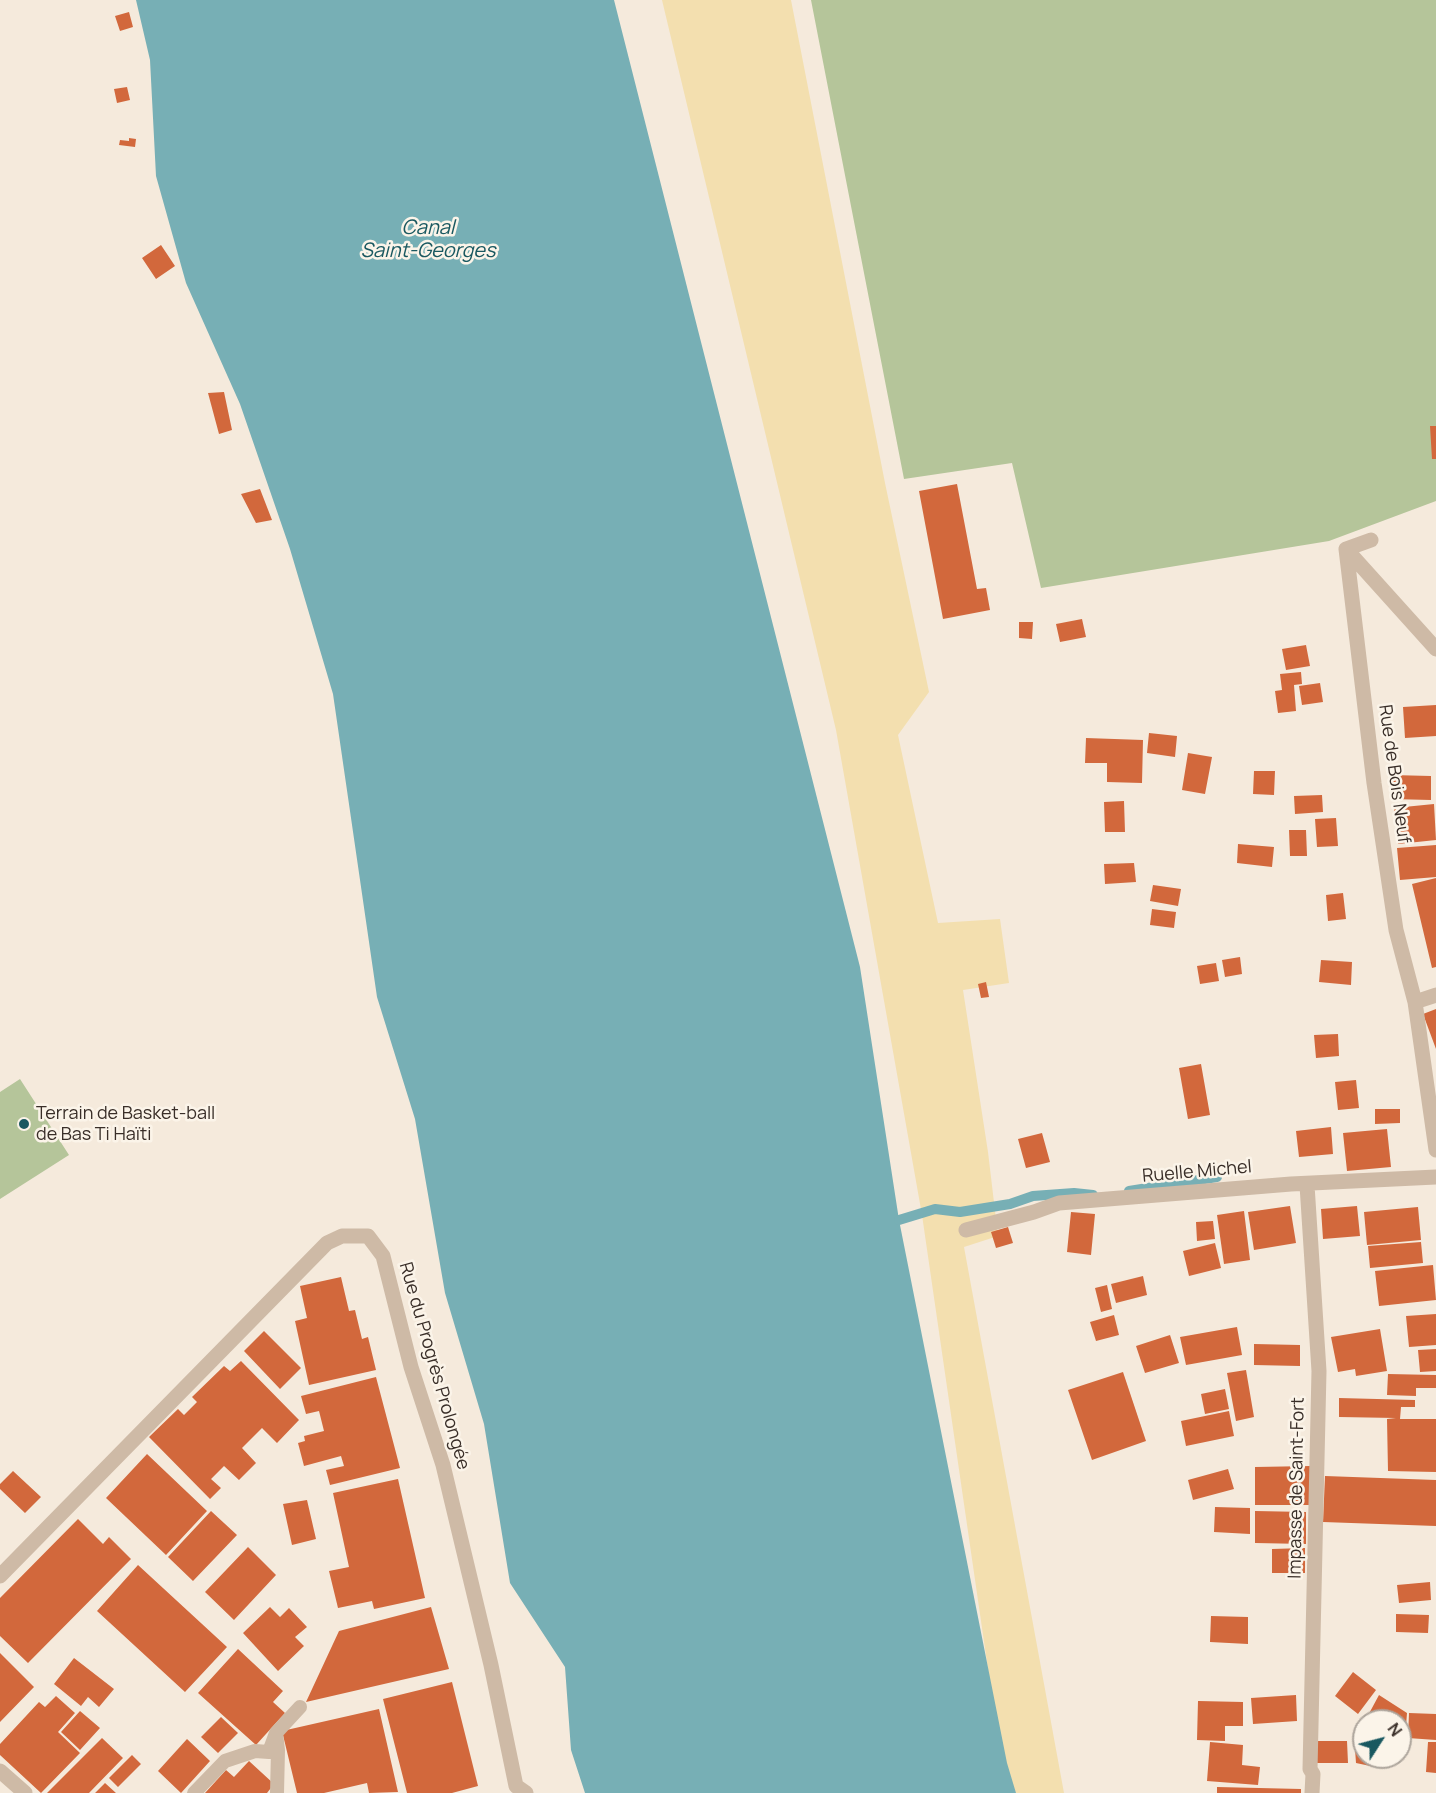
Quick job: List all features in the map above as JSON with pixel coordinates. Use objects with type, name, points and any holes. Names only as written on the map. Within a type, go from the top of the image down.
[{"type":"street","points":[[1371,540],[1346,549],[1436,649]]},
{"type":"street","name":"Rue de Bois Neuf","points":[[1346,549],[1374,783],[1396,930],[1415,1002],[1436,1150]]},
{"type":"street","points":[[1415,1002],[1436,995]]},
{"type":"street","name":"Ruelle Michel","points":[[966,1230],[1059,1203],[1291,1184],[1436,1178]]},
{"type":"street","name":"Impasse de Saint-Fort","points":[[1307,1185],[1319,1371],[1310,1768],[1313,1774],[1312,1793]]},
{"type":"street","name":"Rue du Progrès Prolongée","points":[[0,1576],[327,1242],[342,1236],[368,1236],[383,1256],[411,1367],[443,1465],[491,1665],[516,1786],[526,1793]]},
{"type":"street","points":[[0,1771],[25,1793]]},
{"type":"lane","points":[[194,1793],[225,1761],[255,1751],[269,1752],[276,1733],[300,1707]]},
{"type":"lane","points":[[276,1733],[277,1793]]},
{"type":"green space","points":[[811,0],[1436,0],[1436,501],[1329,541],[1041,588],[1012,463],[904,479]]},
{"type":"green space","name":"Terrain de Basket-ball de Bas Ti Haïti","points":[[20,1079],[69,1155],[0,1199],[0,1092]]},
{"type":"sand","points":[[662,0],[791,0],[885,483],[929,692],[898,735],[938,923],[1000,919],[1009,983],[963,990],[988,1152],[998,1236],[964,1247],[1064,1793],[1006,1793],[922,1215],[836,730]]},
{"type":"water","name":"Canal Saint-Georges","points":[[136,0],[614,0],[860,967],[899,1220],[1007,1763],[1016,1793],[585,1793],[571,1750],[565,1667],[510,1583],[484,1424],[445,1293],[415,1119],[377,997],[333,694],[290,549],[240,404],[186,283],[156,176],[150,60]]},
{"type":"building","points":[[129,12],[133,27],[120,31],[115,16]]},
{"type":"building","points":[[127,87],[130,100],[117,103],[114,89]]},
{"type":"building","points":[[129,138],[136,139],[135,147],[119,145],[120,140],[129,141]]},
{"type":"building","points":[[161,245],[175,266],[156,279],[142,258]]},
{"type":"building","points":[[224,392],[232,430],[219,434],[208,393]]},
{"type":"building","points":[[1430,426],[1436,426],[1436,459],[1432,459]]},
{"type":"building","points":[[957,484],[977,589],[986,588],[990,610],[943,619],[919,491]]},
{"type":"building","points":[[260,489],[272,520],[256,523],[241,494]]},
{"type":"building","points":[[1082,619],[1086,637],[1060,642],[1056,624]]},
{"type":"building","points":[[1019,622],[1033,622],[1032,639],[1019,638]]},
{"type":"building","points":[[1306,645],[1310,666],[1286,670],[1282,649]]},
{"type":"building","points":[[1301,672],[1302,684],[1294,685],[1296,711],[1278,713],[1275,691],[1282,690],[1280,674]]},
{"type":"building","points":[[1320,683],[1323,702],[1302,705],[1299,686]]},
{"type":"building","points":[[1436,705],[1436,736],[1405,738],[1403,707]]},
{"type":"building","points":[[1149,733],[1177,736],[1175,757],[1147,753]]},
{"type":"building","points":[[1086,738],[1143,740],[1142,783],[1107,782],[1107,763],[1085,763]]},
{"type":"building","points":[[1188,753],[1212,757],[1205,794],[1182,790]]},
{"type":"building","points":[[1254,771],[1275,771],[1274,795],[1253,794]]},
{"type":"building","points":[[1391,775],[1431,776],[1431,800],[1391,799]]},
{"type":"building","points":[[1322,795],[1323,812],[1295,814],[1294,796]]},
{"type":"building","points":[[1124,801],[1125,832],[1105,832],[1104,802]]},
{"type":"building","points":[[1434,804],[1436,840],[1398,844],[1394,808]]},
{"type":"building","points":[[1336,818],[1338,846],[1317,847],[1315,819]]},
{"type":"building","points":[[1289,830],[1306,830],[1307,856],[1290,856]]},
{"type":"building","points":[[1238,844],[1274,847],[1272,867],[1237,863]]},
{"type":"building","points":[[1436,845],[1436,877],[1400,880],[1397,848]]},
{"type":"building","points":[[1134,863],[1136,882],[1105,884],[1104,864]]},
{"type":"building","points":[[1436,878],[1436,967],[1432,968],[1412,884]]},
{"type":"building","points":[[1153,885],[1181,889],[1178,906],[1150,901]]},
{"type":"building","points":[[1343,893],[1346,919],[1328,921],[1326,895]]},
{"type":"building","points":[[1152,909],[1176,912],[1174,928],[1150,925]]},
{"type":"building","points":[[1240,957],[1242,974],[1225,977],[1222,960]]},
{"type":"building","points":[[1321,960],[1352,962],[1351,985],[1319,982]]},
{"type":"building","points":[[1216,963],[1219,981],[1200,984],[1197,966]]},
{"type":"building","points":[[986,982],[989,997],[981,998],[978,984]]},
{"type":"building","points":[[1436,1009],[1436,1049],[1423,1014]]},
{"type":"building","points":[[1338,1034],[1339,1056],[1316,1058],[1314,1035]]},
{"type":"building","points":[[1201,1064],[1210,1115],[1188,1119],[1179,1068]]},
{"type":"building","points":[[1356,1080],[1359,1108],[1338,1110],[1335,1082]]},
{"type":"building","points":[[1375,1109],[1400,1109],[1400,1123],[1375,1124]]},
{"type":"building","points":[[1331,1127],[1333,1154],[1299,1157],[1296,1131]]},
{"type":"building","points":[[1387,1129],[1391,1167],[1347,1171],[1343,1133]]},
{"type":"building","points":[[1042,1133],[1050,1162],[1026,1168],[1018,1139]]},
{"type":"building","points":[[1290,1206],[1296,1243],[1254,1250],[1248,1212]]},
{"type":"building","points":[[1357,1206],[1360,1236],[1323,1239],[1321,1209]]},
{"type":"building","points":[[1418,1207],[1421,1240],[1367,1245],[1364,1212]]},
{"type":"building","points":[[1244,1211],[1250,1260],[1224,1264],[1217,1215]]},
{"type":"building","points":[[1071,1212],[1095,1214],[1091,1255],[1067,1252]]},
{"type":"building","points":[[1213,1221],[1215,1239],[1197,1241],[1196,1222]]},
{"type":"building","points":[[1008,1227],[1013,1243],[996,1248],[991,1232]]},
{"type":"building","points":[[1421,1242],[1423,1263],[1370,1268],[1368,1246]]},
{"type":"building","points":[[1215,1243],[1221,1268],[1189,1276],[1183,1251]]},
{"type":"building","points":[[1433,1265],[1436,1300],[1379,1306],[1375,1271]]},
{"type":"building","points":[[1143,1276],[1147,1295],[1116,1303],[1111,1284]]},
{"type":"building","points":[[341,1277],[349,1311],[355,1310],[362,1339],[368,1337],[376,1370],[309,1385],[295,1321],[307,1318],[300,1286]]},
{"type":"building","points":[[1107,1285],[1112,1309],[1101,1312],[1095,1288]]},
{"type":"building","points":[[1436,1314],[1436,1345],[1409,1347],[1406,1316]]},
{"type":"building","points":[[1114,1315],[1119,1335],[1096,1341],[1090,1322]]},
{"type":"building","points":[[1237,1327],[1242,1355],[1186,1365],[1180,1337]]},
{"type":"building","points":[[1380,1329],[1387,1371],[1356,1376],[1355,1369],[1338,1372],[1331,1337]]},
{"type":"building","points":[[264,1331],[301,1368],[280,1389],[244,1351]]},
{"type":"building","points":[[1170,1335],[1179,1363],[1145,1373],[1136,1346]]},
{"type":"building","points":[[1254,1344],[1300,1345],[1300,1366],[1254,1365]]},
{"type":"building","points":[[1436,1349],[1436,1371],[1420,1372],[1418,1350]]},
{"type":"building","points":[[241,1361],[299,1420],[277,1443],[262,1428],[242,1448],[256,1463],[239,1480],[224,1466],[211,1479],[221,1488],[210,1499],[149,1437],[178,1409],[184,1415],[197,1402],[192,1397],[224,1366],[230,1371]]},
{"type":"building","points":[[1246,1370],[1254,1417],[1236,1421],[1227,1373]]},
{"type":"building","points":[[1123,1372],[1146,1441],[1092,1460],[1068,1390]]},
{"type":"building","points":[[1388,1374],[1436,1375],[1436,1388],[1416,1388],[1416,1396],[1387,1395]]},
{"type":"building","points":[[376,1377],[400,1468],[330,1485],[326,1470],[344,1466],[341,1456],[304,1466],[298,1443],[305,1441],[304,1436],[324,1431],[319,1411],[306,1414],[301,1396]]},
{"type":"building","points":[[1225,1389],[1229,1409],[1205,1414],[1201,1394]]},
{"type":"building","points":[[1339,1398],[1415,1400],[1415,1407],[1401,1407],[1400,1419],[1436,1419],[1436,1472],[1388,1471],[1387,1419],[1396,1418],[1339,1417]]},
{"type":"building","points":[[1229,1411],[1234,1436],[1186,1446],[1181,1421]]},
{"type":"building","points":[[147,1454],[207,1511],[166,1555],[106,1498]]},
{"type":"building","points":[[1311,1466],[1312,1505],[1255,1505],[1255,1467]]},
{"type":"building","points":[[1228,1469],[1234,1489],[1193,1500],[1188,1480]]},
{"type":"building","points":[[13,1471],[41,1497],[25,1513],[0,1489],[0,1484]]},
{"type":"building","points":[[1325,1476],[1436,1480],[1436,1526],[1323,1522]]},
{"type":"building","points":[[398,1479],[425,1598],[374,1609],[372,1601],[338,1608],[329,1571],[349,1567],[333,1493]]},
{"type":"building","points":[[307,1500],[316,1539],[292,1545],[283,1504]]},
{"type":"building","points":[[1215,1507],[1250,1508],[1250,1534],[1214,1532]]},
{"type":"building","points":[[211,1511],[237,1535],[193,1581],[168,1557]]},
{"type":"building","points":[[1255,1511],[1306,1512],[1306,1544],[1255,1543]]},
{"type":"building","points":[[78,1519],[103,1544],[109,1537],[131,1559],[28,1663],[0,1636],[0,1598]]},
{"type":"building","points":[[248,1547],[276,1575],[234,1620],[205,1592]]},
{"type":"building","points":[[1305,1548],[1305,1573],[1272,1573],[1272,1549]]},
{"type":"building","points":[[138,1565],[227,1647],[185,1692],[97,1611]]},
{"type":"building","points":[[1430,1582],[1431,1600],[1399,1603],[1397,1585]]},
{"type":"building","points":[[270,1607],[280,1617],[289,1608],[307,1627],[295,1637],[304,1646],[278,1671],[243,1633]]},
{"type":"building","points":[[431,1607],[449,1669],[306,1702],[339,1631]]},
{"type":"building","points":[[1396,1614],[1429,1615],[1428,1633],[1396,1632]]},
{"type":"building","points":[[1211,1616],[1248,1617],[1248,1644],[1210,1642]]},
{"type":"building","points":[[238,1649],[283,1691],[273,1702],[285,1713],[256,1745],[198,1693]]},
{"type":"building","points":[[0,1653],[34,1687],[0,1722]]},
{"type":"building","points":[[74,1658],[114,1689],[99,1707],[88,1697],[81,1706],[54,1684]]},
{"type":"building","points":[[1353,1672],[1376,1690],[1362,1709],[1352,1709],[1335,1696]]},
{"type":"building","points":[[452,1682],[478,1786],[452,1793],[407,1793],[383,1699]]},
{"type":"building","points":[[1296,1695],[1297,1721],[1253,1724],[1251,1698]]},
{"type":"building","points":[[1379,1695],[1401,1709],[1371,1709]]},
{"type":"building","points":[[56,1696],[75,1713],[58,1732],[80,1753],[41,1793],[0,1755],[0,1744],[39,1702],[45,1707]]},
{"type":"building","points":[[1198,1701],[1243,1702],[1243,1726],[1225,1726],[1225,1741],[1197,1740]]},
{"type":"building","points":[[379,1709],[398,1792],[369,1793],[367,1783],[324,1793],[297,1793],[282,1731]]},
{"type":"building","points":[[80,1711],[100,1728],[80,1750],[61,1732]]},
{"type":"building","points":[[1412,1713],[1436,1714],[1436,1740],[1412,1738]]},
{"type":"building","points":[[221,1717],[238,1733],[218,1753],[201,1737]]},
{"type":"building","points":[[102,1738],[123,1758],[89,1793],[47,1793]]},
{"type":"building","points":[[187,1739],[210,1761],[181,1793],[158,1771]]},
{"type":"building","points":[[1317,1741],[1347,1741],[1348,1763],[1317,1763]]},
{"type":"building","points":[[1210,1742],[1243,1745],[1242,1765],[1260,1767],[1258,1785],[1207,1781]]},
{"type":"building","points":[[1428,1742],[1436,1742],[1436,1773],[1426,1772]]},
{"type":"building","points":[[132,1755],[141,1764],[118,1787],[109,1778]]},
{"type":"building","points":[[249,1761],[274,1784],[267,1793],[205,1793],[226,1770],[234,1777]]},
{"type":"building","points":[[105,1783],[116,1793],[95,1793]]},
{"type":"building","points":[[1217,1787],[1301,1789],[1301,1793],[1217,1793]]},
{"type":"waterway","points":[[1129,1191],[1217,1177]]},
{"type":"waterway","points":[[899,1220],[935,1209],[960,1212],[1010,1204],[1033,1196],[1074,1193],[1093,1195]]},
{"type":"place","name":"Terrain de Basket-ball de Bas Ti Haïti","points":[[24,1124]]}]
